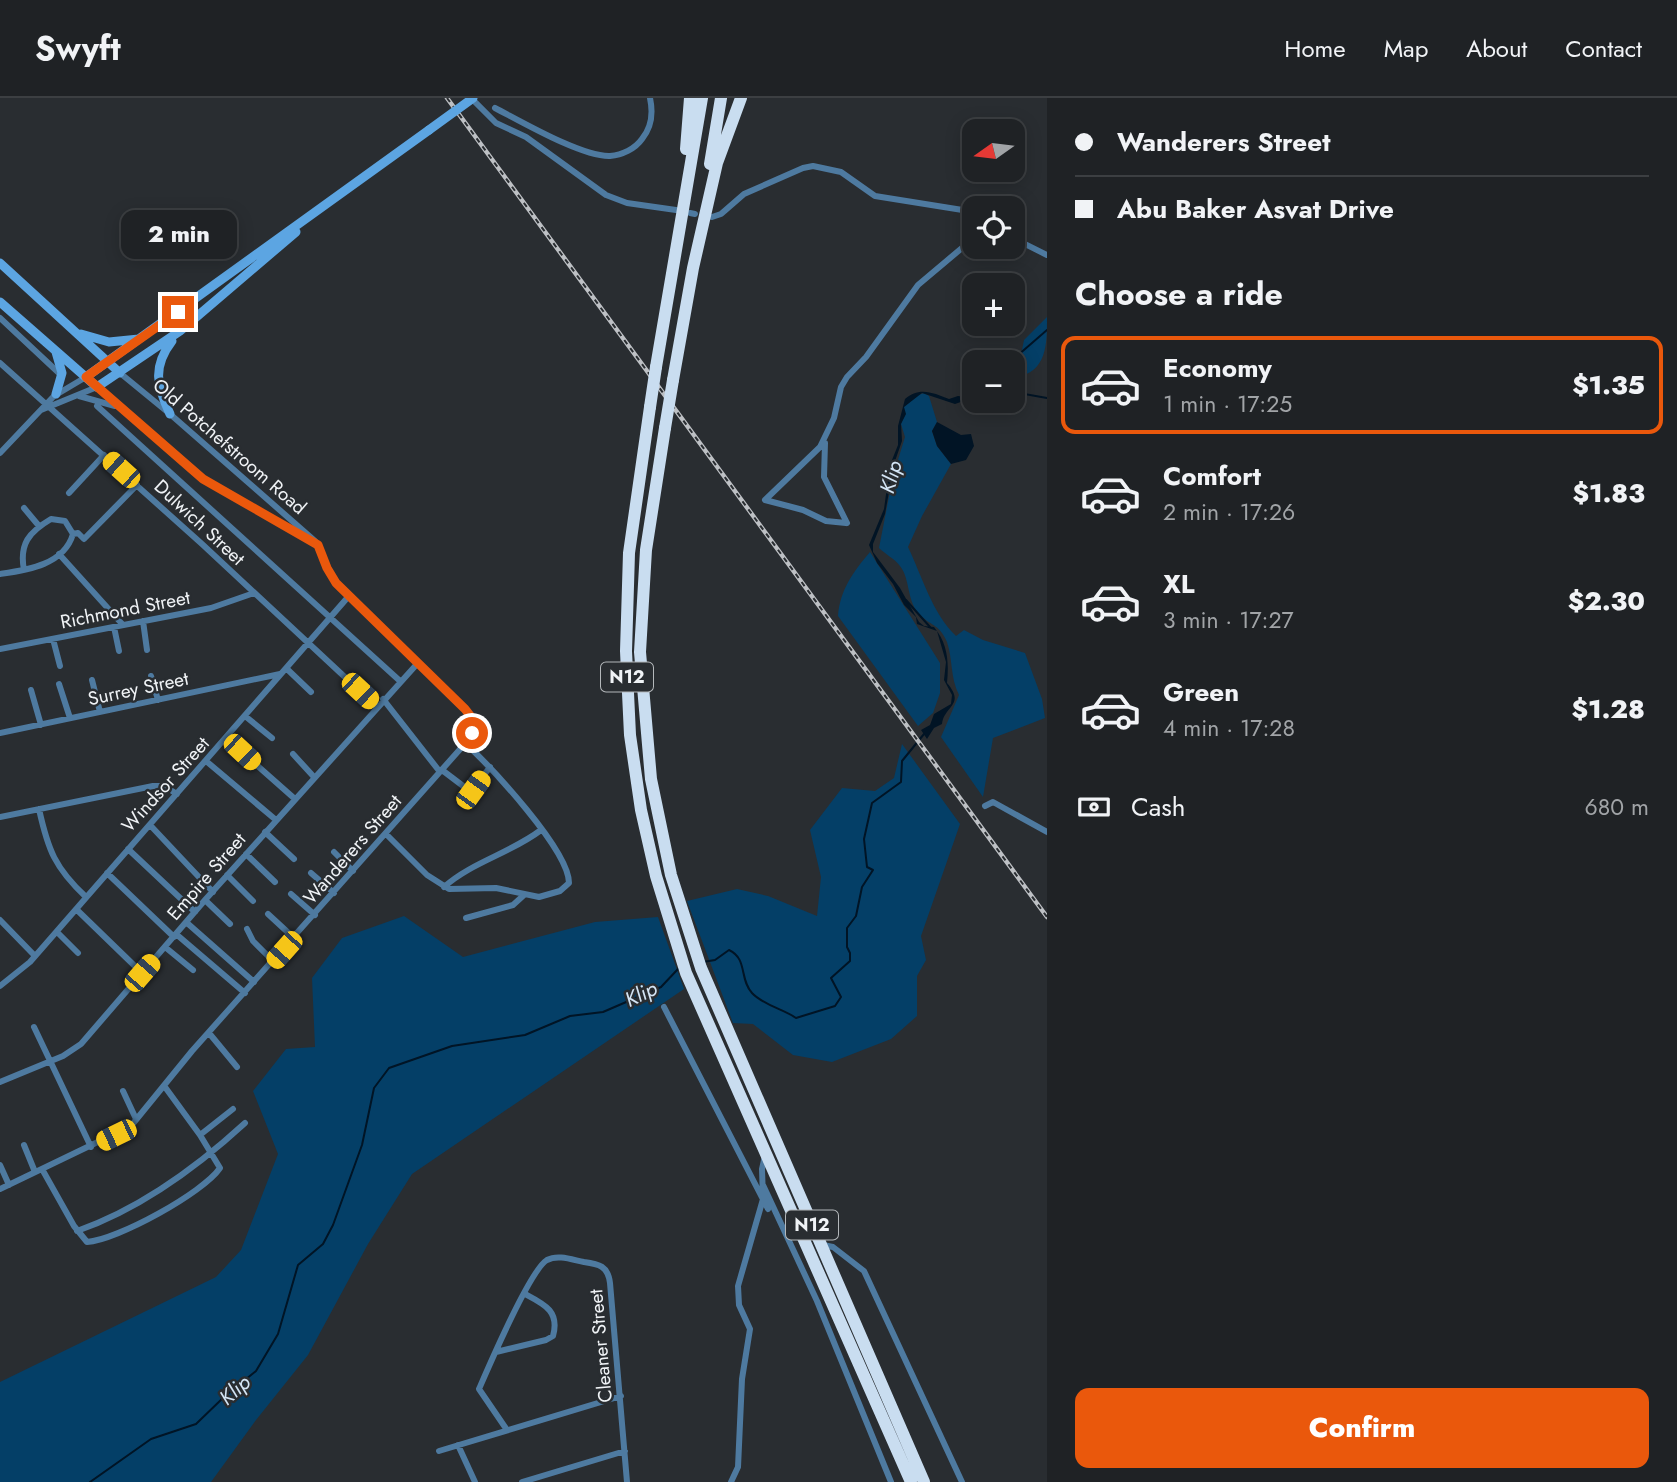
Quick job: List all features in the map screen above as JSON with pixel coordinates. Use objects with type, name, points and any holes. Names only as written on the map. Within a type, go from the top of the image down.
[{"type":"highway","points":[[675,258],[690,98]]},
{"type":"highway","name":"N12","points":[[702,98],[656,367],[629,553],[627,682],[630,735],[641,810],[686,973],[911,1482]]},
{"type":"highway","name":"N12","points":[[721,98],[646,550],[641,675],[653,792],[671,875],[701,968],[924,1482]]},
{"type":"highway","points":[[694,268],[717,163],[741,98]]},
{"type":"main road","points":[[0,302],[97,387],[180,331],[310,218],[472,98]]},
{"type":"main road","points":[[86,377],[302,221],[310,218]]},
{"type":"main road","points":[[0,263],[120,373]]},
{"type":"main road","points":[[170,414],[160,392],[157,372],[163,353],[180,331]]},
{"type":"main road","points":[[76,332],[104,341],[141,339]]},
{"type":"main road","points":[[56,352],[62,376],[56,394]]},
{"type":"street","points":[[472,98],[496,123],[526,137],[606,195],[627,203],[676,210]]},
{"type":"street","points":[[495,108],[583,150],[609,156],[629,150],[644,137],[651,122],[650,98]]},
{"type":"street","points":[[712,217],[721,214],[744,194],[813,166],[841,172],[875,196],[962,210]]},
{"type":"street","points":[[1025,244],[1047,255]]},
{"type":"street","points":[[826,437],[810,457],[765,500],[803,510],[826,521],[847,523],[824,477],[826,437],[841,387],[926,275],[962,247]]},
{"type":"street","points":[[0,317],[62,376]]},
{"type":"street","name":"Dulwich Street","points":[[0,363],[137,485],[377,707]]},
{"type":"street","name":"Old Potchefstroom Road","points":[[120,373],[318,545]]},
{"type":"street","points":[[0,453],[56,394],[86,377]]},
{"type":"street","points":[[48,404],[78,396],[97,387],[203,479],[318,545],[331,576],[348,597],[470,714],[473,728],[465,743],[490,767],[541,830],[567,872],[569,883],[549,895],[524,895],[489,888],[444,887],[418,868],[386,834]]},
{"type":"street","points":[[78,396],[121,408]]},
{"type":"street","points":[[97,407],[400,681]]},
{"type":"street","points":[[69,493],[104,455]]},
{"type":"street","points":[[73,534],[78,533],[84,539],[137,485]]},
{"type":"street","points":[[24,508],[39,526]]},
{"type":"street","points":[[24,570],[22,558],[25,542],[39,526],[58,518],[65,521],[73,534]]},
{"type":"street","points":[[0,574],[43,564],[67,546],[73,534]]},
{"type":"street","points":[[59,554],[123,625]]},
{"type":"street","name":"Richmond Street","points":[[0,649],[211,608],[254,593]]},
{"type":"street","name":"Windsor Street","points":[[0,986],[21,971],[57,932],[348,597]]},
{"type":"street","points":[[143,621],[147,650]]},
{"type":"street","points":[[114,627],[119,652]]},
{"type":"street","points":[[53,639],[60,666]]},
{"type":"street","name":"Empire Street","points":[[0,1082],[80,1044],[265,832],[417,664]]},
{"type":"street","points":[[285,672],[311,692]]},
{"type":"street","name":"Surrey Street","points":[[0,733],[285,672]]},
{"type":"street","points":[[151,676],[158,700]]},
{"type":"street","points":[[92,680],[100,712]]},
{"type":"street","points":[[59,684],[70,718]]},
{"type":"street","points":[[31,690],[41,724]]},
{"type":"street","points":[[383,699],[441,771],[471,792],[490,767]]},
{"type":"street","points":[[245,716],[272,738]]},
{"type":"street","points":[[226,738],[295,799]]},
{"type":"street","name":"Wanderers Street","points":[[0,1189],[125,1130],[465,743]]},
{"type":"street","points":[[293,754],[314,777]]},
{"type":"street","points":[[206,761],[276,820]]},
{"type":"street","points":[[0,817],[159,785],[177,794]]},
{"type":"street","points":[[985,806],[993,802],[1047,832]]},
{"type":"street","points":[[39,809],[54,860],[64,875],[86,897]]},
{"type":"street","points":[[150,824],[213,892]]},
{"type":"street","points":[[444,887],[458,876],[516,848],[541,830]]},
{"type":"street","points":[[265,832],[294,859]]},
{"type":"street","points":[[128,849],[195,912]]},
{"type":"street","points":[[334,852],[353,871]]},
{"type":"street","points":[[246,854],[275,882]]},
{"type":"street","points":[[107,873],[175,935],[245,993]]},
{"type":"street","points":[[311,873],[334,893]]},
{"type":"street","points":[[227,876],[253,901]]},
{"type":"street","points":[[291,894],[315,915]]},
{"type":"street","points":[[466,918],[513,905],[524,895]]},
{"type":"street","points":[[205,900],[230,924]]},
{"type":"street","points":[[76,909],[142,973]]},
{"type":"street","points":[[268,914],[294,938]]},
{"type":"street","points":[[0,920],[35,956]]},
{"type":"street","points":[[186,922],[254,982]]},
{"type":"street","points":[[247,929],[253,941],[273,961]]},
{"type":"street","points":[[57,932],[78,953]]},
{"type":"street","points":[[165,947],[193,971]]},
{"type":"street","points":[[664,1007],[768,1209]]},
{"type":"street","points":[[34,1027],[91,1147]]},
{"type":"street","points":[[209,1033],[237,1068]]},
{"type":"street","points":[[24,1145],[77,1231],[85,1241],[94,1241],[158,1214],[218,1172],[220,1166],[165,1087]]},
{"type":"street","points":[[123,1091],[136,1119]]},
{"type":"street","points":[[200,1135],[233,1109]]},
{"type":"street","points":[[77,1231],[149,1197],[211,1153],[245,1123]]},
{"type":"street","points":[[731,1482],[738,1467],[742,1379],[750,1329],[739,1304],[738,1286],[763,1199],[762,1169],[766,1154]]},
{"type":"street","points":[[0,1165],[9,1185]]},
{"type":"street","points":[[762,1183],[817,1301],[891,1482]]},
{"type":"street","points":[[821,1245],[832,1247],[864,1271],[962,1482]]},
{"type":"street","name":"Cleaner Street","points":[[507,1430],[479,1389],[495,1352],[541,1266],[551,1259],[561,1258],[604,1267],[610,1276],[627,1482]]},
{"type":"street","points":[[495,1352],[553,1336],[555,1322],[550,1308],[525,1294]]},
{"type":"street","points":[[439,1451],[621,1396]]},
{"type":"street","points":[[458,1445],[475,1482]]},
{"type":"street","points":[[522,1482],[625,1451]]},
{"type":"street","points":[[556,1472],[559,1482]]},
{"type":"shaded area","points":[[1047,317],[1043,356],[1039,364],[1025,374],[1025,350],[1022,350],[1024,340]]},
{"type":"shaded area","points":[[924,393],[929,396],[937,422],[932,431],[937,446],[951,464],[908,547],[934,605],[956,636],[964,630],[983,640],[1025,653],[1042,699],[1045,718],[993,738],[983,797],[941,737],[959,695],[947,642],[939,629],[916,610],[900,566],[879,548],[893,476],[905,437],[901,424],[904,407]]},
{"type":"shaded area","points":[[870,552],[940,663],[940,693],[933,713],[918,726],[838,616],[841,598],[848,582]]},
{"type":"shaded area","points":[[902,744],[960,824],[921,936],[926,960],[917,976],[917,1016],[891,1039],[832,1062],[793,1055],[753,1024],[733,1023],[687,901],[737,889],[768,896],[817,916],[821,877],[810,830],[842,788],[875,791],[894,778]]},
{"type":"shaded area","points":[[404,916],[463,957],[595,922],[658,917],[684,989],[412,1174],[368,1244],[308,1355],[211,1482],[0,1482],[0,1382],[216,1277],[241,1250],[278,1154],[253,1091],[286,1049],[315,1047],[312,978],[342,938]]},
{"type":"water","points":[[921,392],[949,399],[962,397],[962,402],[955,404],[922,393],[904,407],[906,414],[901,424],[902,441],[873,552],[900,588],[919,622],[924,626],[934,627],[937,631],[917,624],[916,617],[904,605],[893,584],[877,563],[869,545],[884,509],[890,465],[898,445],[898,426],[905,399]]},
{"type":"water","points":[[937,422],[961,435],[971,434],[974,446],[966,460],[951,464],[937,446],[932,431]]},
{"type":"water","points":[[937,631],[946,653],[947,683],[955,696],[942,724],[934,728],[927,739],[921,730],[930,725],[934,714],[951,704],[952,695],[944,680],[946,662]]},
{"type":"waterway","name":"Klip","points":[[1024,350],[1047,330]]},
{"type":"waterway","points":[[1025,394],[1047,398]]},
{"type":"waterway","name":"Klip","points":[[906,600],[930,627]]},
{"type":"waterway","name":"Klip","points":[[703,962],[715,960],[729,950],[739,959],[752,993],[796,1018],[835,1006],[841,997],[831,978],[850,961],[847,928],[856,916],[862,887],[873,870],[867,867],[864,839],[872,803],[901,782],[902,761],[924,734]]},
{"type":"waterway","name":"Klip","points":[[90,1482],[151,1439],[196,1424],[256,1371],[278,1334],[298,1265],[323,1244],[333,1225],[362,1145],[374,1088],[389,1068],[452,1046],[525,1035],[570,1016],[603,1012],[661,987],[678,969]]},
{"type":"railway","points":[[447,98],[1047,917]]},
{"type":"route","points":[[178,312],[86,377],[163,447],[203,479],[318,545],[336,583],[465,709],[472,718],[472,733]]}]
